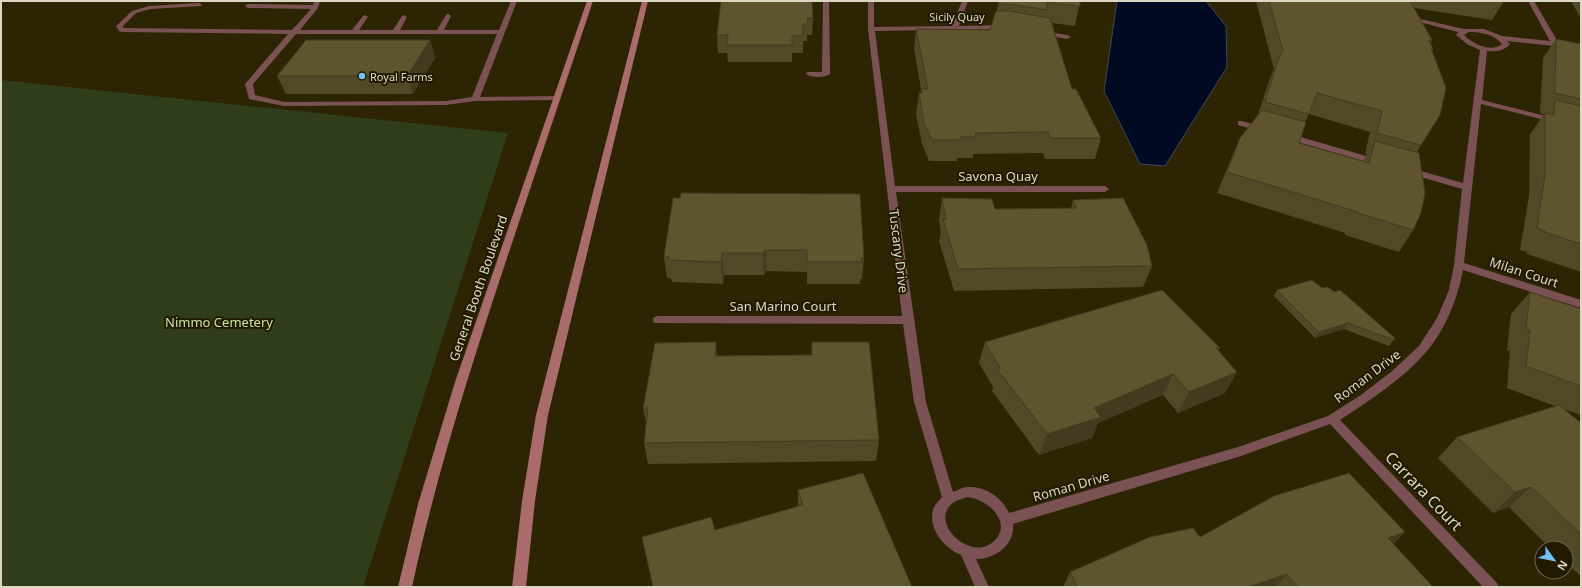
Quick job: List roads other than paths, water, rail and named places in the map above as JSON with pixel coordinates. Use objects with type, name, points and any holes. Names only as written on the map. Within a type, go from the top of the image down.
[{"type":"main road","name":"General Booth Boulevard","points":[[405,587],[431,478],[449,417],[590,1]]},
{"type":"main road","points":[[519,587],[523,543],[542,415],[645,1]]},
{"type":"street","points":[[475,99],[514,1]]},
{"type":"street","points":[[810,74],[826,74],[826,1]]},
{"type":"street","name":"Tuscany Drive","points":[[871,1],[871,29],[908,320],[920,402],[949,498]]},
{"type":"street","points":[[955,27],[965,1]]},
{"type":"street","points":[[1531,1],[1555,44]]},
{"type":"street","points":[[199,5],[180,4],[151,7],[134,12],[118,26],[121,30],[502,32]]},
{"type":"street","points":[[316,4],[249,84],[252,97],[284,104],[446,103],[475,99],[556,98]]},
{"type":"street","points":[[248,6],[316,4]]},
{"type":"street","points":[[439,32],[448,16]]},
{"type":"street","points":[[354,32],[365,17]]},
{"type":"street","points":[[395,32],[404,17]]},
{"type":"street","points":[[1400,17],[1425,21],[1464,31],[1482,31],[1501,38],[1581,47]]},
{"type":"street","name":"Sicily Quay","points":[[871,29],[955,27],[1013,28]]},
{"type":"street","points":[[1464,31],[1460,35],[1466,41],[1484,48],[1502,48],[1506,44],[1501,38]]},
{"type":"street","points":[[1036,32],[1067,37]]},
{"type":"street","name":"Roman Drive","points":[[1006,520],[1238,452],[1332,419],[1365,398],[1395,375],[1422,349],[1442,319],[1454,290],[1459,265],[1484,48]]},
{"type":"street","points":[[1478,101],[1581,127]]},
{"type":"street","points":[[1241,123],[1384,164]]},
{"type":"street","points":[[1399,168],[1467,187]]},
{"type":"street","name":"Savona Quay","points":[[891,189],[1105,189]]},
{"type":"street","name":"Milan Court","points":[[1459,265],[1581,304]]},
{"type":"street","name":"San Marino Court","points":[[658,320],[908,320]]},
{"type":"street","name":"Carrara Court","points":[[1332,419],[1492,587]]},
{"type":"street","points":[[957,493],[977,493],[996,503],[1002,510],[1006,520],[1007,529],[1004,539],[998,546],[984,552],[966,552],[947,540],[941,531],[939,513],[942,504],[957,493]]},
{"type":"street","points":[[966,552],[982,587]]},
{"type":"water","points":[[1117,1],[1206,1],[1226,26],[1227,67],[1165,166],[1140,164],[1104,91]]},
{"type":"place","name":"Royal Farms","points":[[362,76]]},
{"type":"park label","name":"Nimmo Cemetery","points":[[219,322]]}]
